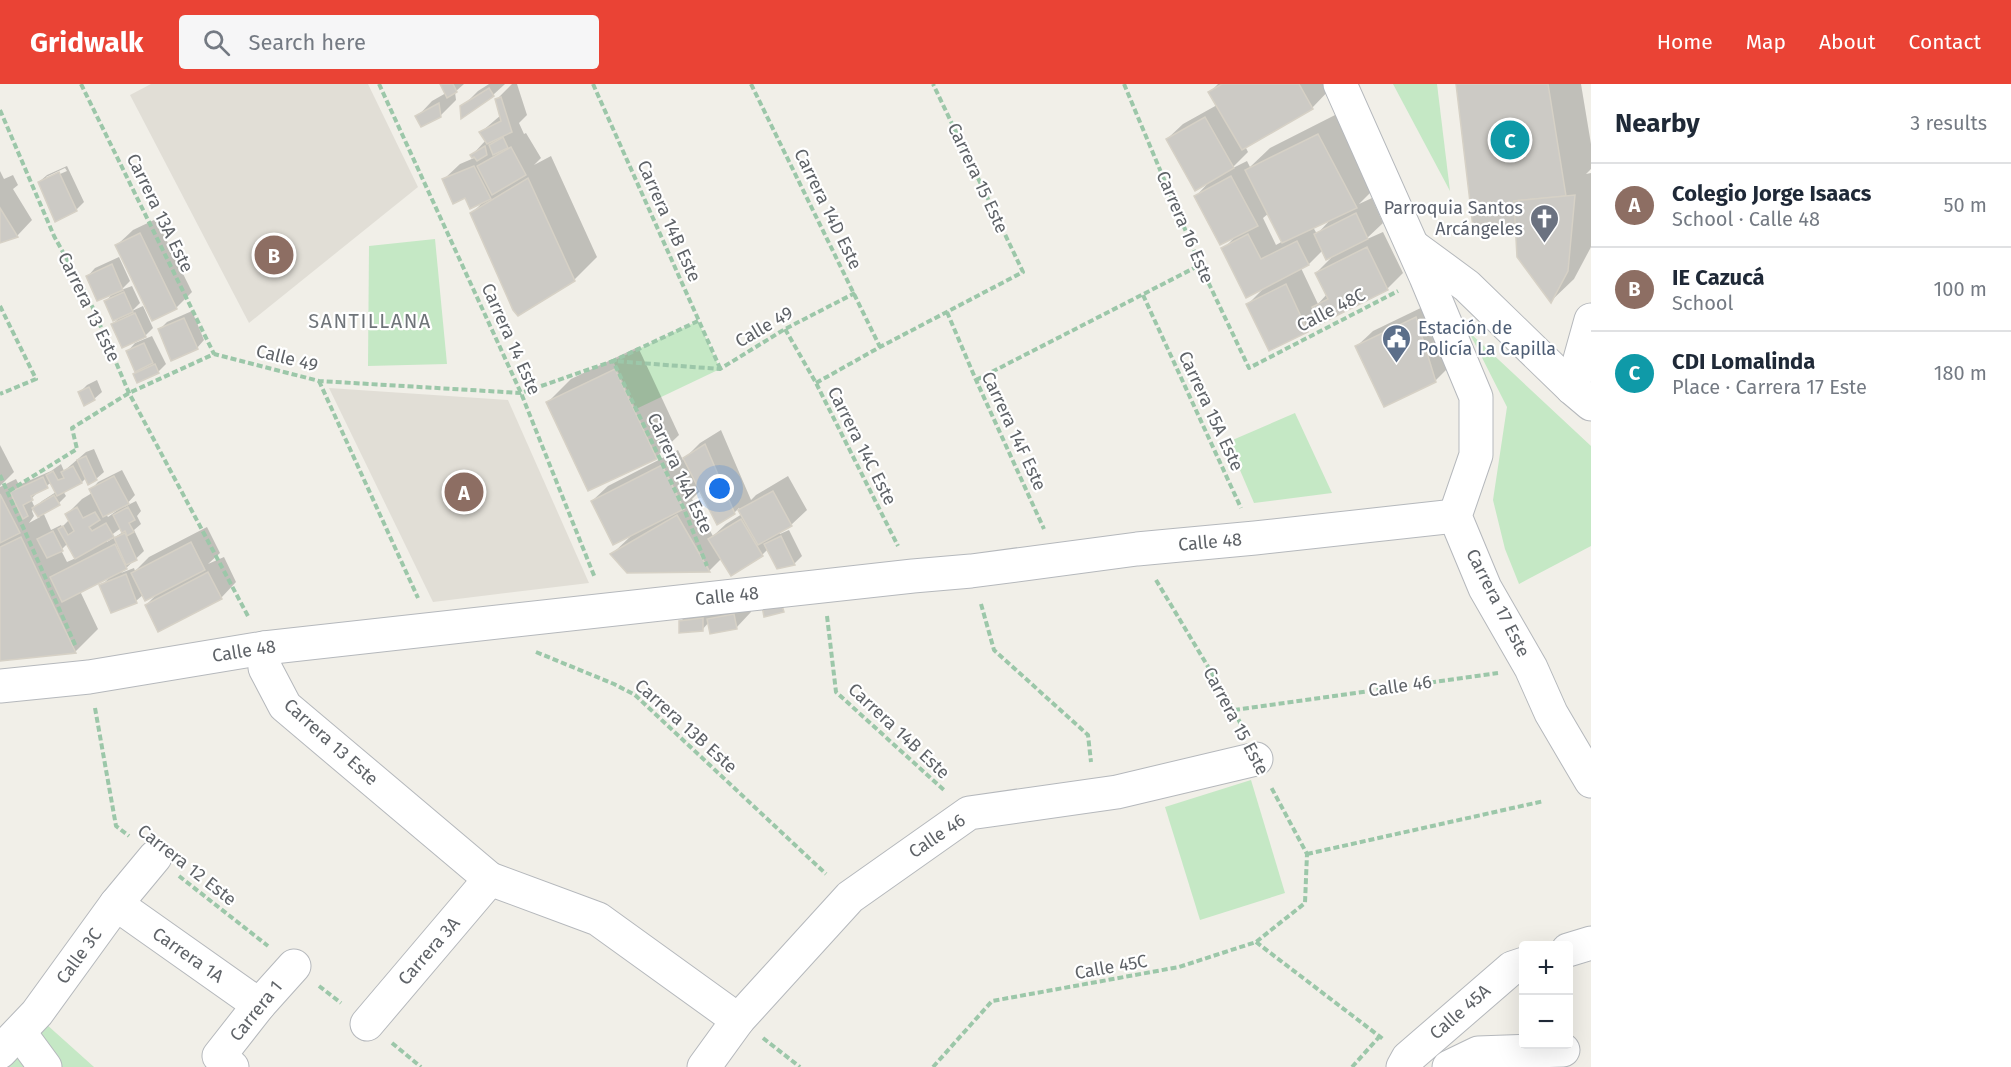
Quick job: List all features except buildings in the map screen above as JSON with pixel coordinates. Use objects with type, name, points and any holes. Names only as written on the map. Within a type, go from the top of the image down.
[{"type":"street","points":[[1340,84],[1426,277],[1476,397],[1476,455],[1455,516]]},
{"type":"street","points":[[1410,244],[1467,286],[1581,396]]},
{"type":"street","points":[[1581,396],[1591,320]]},
{"type":"street","name":"Calle 48","points":[[0,686],[89,677],[264,648],[972,571],[1137,549],[1455,516]]},
{"type":"street","name":"Carrera 17 Este","points":[[1455,516],[1485,588],[1531,668],[1551,713],[1591,781]]},
{"type":"street","name":"Carrera 13 Este","points":[[264,648],[265,668],[285,706],[490,879],[598,919],[738,1020]]},
{"type":"street","name":"Calle 46","points":[[704,1067],[738,1020],[850,897],[969,813],[1117,792],[1256,759]]},
{"type":"street","name":"Calle 3C","points":[[10,1042],[36,1013],[116,904],[154,857]]},
{"type":"street","name":"Carrera 3A","points":[[367,1023],[490,879]]},
{"type":"street","name":"Carrera 1A","points":[[116,904],[259,1005]]},
{"type":"street","points":[[1573,949],[1591,943]]},
{"type":"street","name":"Carrera 1","points":[[226,1062],[259,1005],[294,966]]},
{"type":"street","name":"Calle 45A","points":[[1410,1064],[1519,974]]},
{"type":"street","points":[[10,1042],[45,1067]]},
{"type":"street","name":"Calle 45A","points":[[1449,1067],[1478,1053],[1569,1054]]},
{"type":"path","name":"Carrera 13A Este","points":[[81,84],[214,354]]},
{"type":"path","name":"Carrera 14 Este","points":[[379,84],[521,393],[607,609]]},
{"type":"path","name":"Carrera 14B Este","points":[[593,84],[720,369]]},
{"type":"path","name":"Carrera 14D Este","points":[[751,84],[880,347]]},
{"type":"path","name":"Carrera 15 Este","points":[[933,84],[1023,272],[947,312]]},
{"type":"path","name":"Carrera 16 Este","points":[[1124,84],[1200,265],[1249,368]]},
{"type":"path","name":"Carrera 13 Este","points":[[0,110],[54,236],[89,300],[129,393],[264,648]]},
{"type":"path","points":[[976,381],[1200,265]]},
{"type":"path","name":"Calle 48C","points":[[1249,368],[1426,277]]},
{"type":"path","name":"Calle 49","points":[[613,361],[720,369],[785,329],[855,293]]},
{"type":"path","name":"Carrera 15A Este","points":[[1143,295],[1255,538]]},
{"type":"path","points":[[0,306],[36,379],[0,394]]},
{"type":"path","points":[[816,383],[947,312]]},
{"type":"path","name":"Carrera 14F Este","points":[[947,312],[976,381],[1059,560]]},
{"type":"path","name":"Calle 49","points":[[214,354],[319,381],[521,393],[613,361],[698,321]]},
{"type":"path","name":"Carrera 14C Este","points":[[785,329],[816,383],[913,576]]},
{"type":"path","points":[[9,491],[77,449],[72,428],[129,393],[214,354]]},
{"type":"path","name":"Carrera 14A Este","points":[[613,361],[684,509],[721,597]]},
{"type":"path","points":[[319,381],[431,629]]},
{"type":"path","name":"Carrera 12 Este","points":[[0,475],[89,677],[116,826],[421,1067]]},
{"type":"path","name":"Carrera 15 Este","points":[[1137,549],[1234,710],[1256,759],[1307,854]]},
{"type":"path","points":[[972,571],[994,650],[1088,735],[1095,795]]},
{"type":"path","name":"Carrera 14B Este","points":[[824,586],[836,692],[969,813]]},
{"type":"path","name":"Carrera 13B Este","points":[[526,648],[635,695],[850,897]]},
{"type":"path","name":"Calle 46","points":[[1234,710],[1531,668]]},
{"type":"path","points":[[1307,854],[1544,801]]},
{"type":"path","name":"Calle 45C","points":[[933,1067],[992,1001],[1158,973],[1256,942],[1305,903],[1307,854]]},
{"type":"path","points":[[1256,942],[1380,1036],[1410,1064]]},
{"type":"path","points":[[738,1020],[800,1067]]},
{"type":"path","points":[[1352,1067],[1380,1036]]},
{"type":"shaded area","points":[[151,84],[368,84],[418,187],[249,323],[130,95]]},
{"type":"shaded area","points":[[329,388],[508,400],[589,583],[433,602]]},
{"type":"green space","points":[[1393,84],[1437,84],[1450,191]]},
{"type":"green space","points":[[435,239],[447,364],[368,366],[369,246]]},
{"type":"green space","points":[[698,321],[720,369],[636,409],[613,361]]},
{"type":"green space","points":[[1469,332],[1591,446],[1591,546],[1519,584],[1505,549],[1493,500],[1507,407]]},
{"type":"green space","points":[[1295,413],[1332,493],[1254,503],[1228,442]]},
{"type":"green space","points":[[1251,780],[1285,893],[1200,920],[1165,807]]},
{"type":"green space","points":[[36,1015],[94,1067],[0,1067]]},
{"type":"place","name":"CDI Lomalinda","points":[[1510,140]]},
{"type":"place","name":"Parroquia Santos Arcángeles","points":[[1544,244]]},
{"type":"place","name":"IE Cazucá","points":[[274,255]]},
{"type":"place","name":"Estación de Policía La Capilla","points":[[1397,364]]},
{"type":"place","name":"Colegio Jorge Isaacs","points":[[464,492]]},
{"type":"district","name":"SANTILLANA","points":[[370,321]]}]
